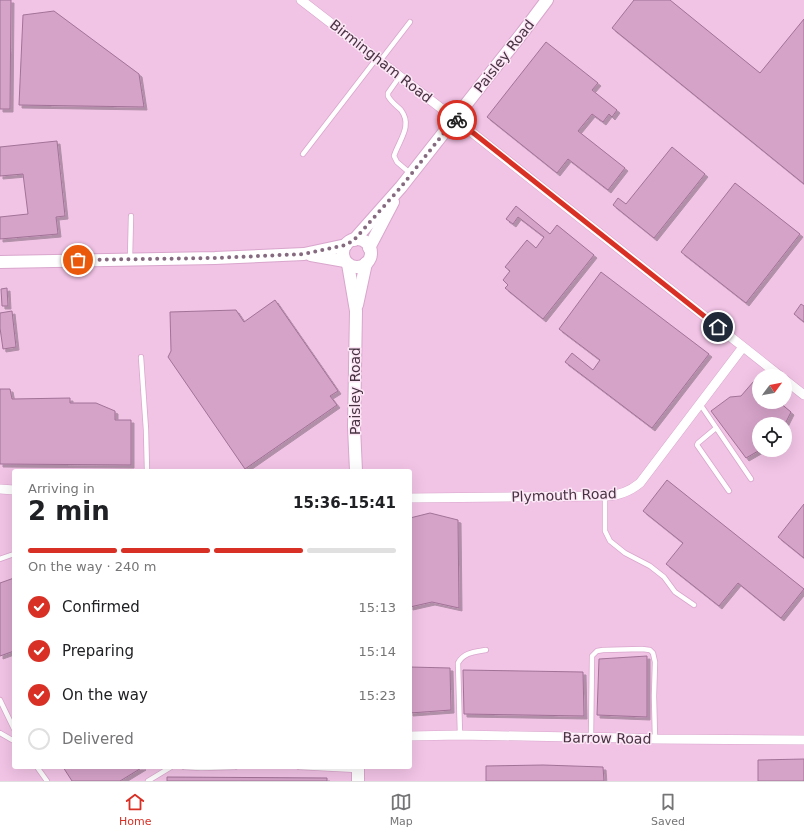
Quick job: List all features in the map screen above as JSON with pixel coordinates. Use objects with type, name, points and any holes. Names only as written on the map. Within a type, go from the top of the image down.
[{"type":"main road","name":"Paisley Road","points":[[350,242],[401,187],[547,0]]},
{"type":"main road","name":"Paisley Road","points":[[369,248],[401,187]]},
{"type":"main road","points":[[0,262],[130,258],[215,258],[304,254],[350,242],[363,241],[369,248],[370,254],[366,263],[359,267],[355,267],[347,262],[304,254]]},
{"type":"main road","points":[[347,262],[343,253],[350,242]]},
{"type":"main road","name":"Paisley Road","points":[[347,262],[356,311]]},
{"type":"main road","name":"Paisley Road","points":[[356,469],[354,428],[356,311],[366,263]]},
{"type":"street","name":"Birmingham Road","points":[[301,0],[455,119],[771,369]]},
{"type":"street","name":"Plymouth Road","points":[[412,498],[614,496],[625,493],[640,483],[743,347]]},
{"type":"street","points":[[792,385],[804,394]]},
{"type":"street","points":[[0,489],[12,490]]},
{"type":"street","name":"Barrow Road","points":[[412,736],[460,735],[804,740]]},
{"type":"lane","points":[[303,154],[410,22]]},
{"type":"lane","points":[[400,76],[388,93],[391,102],[400,109],[407,123],[406,130],[394,156],[397,162],[411,174]]},
{"type":"lane","points":[[130,216],[130,258]]},
{"type":"lane","points":[[141,357],[147,469]]},
{"type":"lane","points":[[700,404],[751,479]]},
{"type":"lane","points":[[716,428],[697,445],[729,491]]},
{"type":"lane","points":[[605,496],[605,531],[610,541],[625,553],[650,566],[664,577],[675,592],[694,605]]},
{"type":"lane","points":[[0,559],[12,555]]},
{"type":"lane","points":[[591,738],[592,656],[594,653],[603,650],[642,649],[650,650],[655,657],[655,739]]},
{"type":"lane","points":[[460,735],[458,663],[466,654],[486,650]]},
{"type":"lane","points":[[0,700],[12,725]]},
{"type":"lane","points":[[0,733],[12,740]]},
{"type":"lane","points":[[38,769],[47,781]]},
{"type":"lane","points":[[148,781],[168,769]]},
{"type":"lane","points":[[319,769],[358,773]]},
{"type":"shaded area","points":[[0,0],[804,0],[804,781],[0,781]]},
{"type":"building","points":[[0,0],[11,0],[10,109],[0,109]]},
{"type":"building","points":[[634,0],[670,0],[760,73],[804,19],[804,184],[612,28]]},
{"type":"building","points":[[54,11],[139,74],[144,107],[19,105],[23,15]]},
{"type":"building","points":[[546,42],[598,83],[592,90],[617,110],[612,117],[609,114],[603,122],[592,114],[578,131],[625,168],[608,190],[568,159],[557,173],[487,117]]},
{"type":"building","points":[[57,141],[65,216],[56,217],[58,234],[0,239],[0,217],[28,214],[23,174],[0,176],[0,147]]},
{"type":"building","points":[[672,147],[705,174],[654,238],[613,205],[618,198],[626,204]]},
{"type":"building","points":[[735,183],[800,234],[746,303],[681,252]]},
{"type":"building","points":[[516,206],[550,234],[557,225],[594,255],[543,319],[505,288],[508,285],[503,280],[510,271],[505,267],[527,240],[536,248],[544,237],[518,217],[513,224],[506,219]]},
{"type":"building","points":[[601,272],[709,354],[652,428],[565,362],[572,353],[593,370],[600,360],[559,329]]},
{"type":"building","points":[[7,288],[8,306],[2,306],[1,289]]},
{"type":"building","points":[[275,300],[338,391],[330,396],[337,405],[245,469],[168,357],[171,351],[170,312],[236,310],[244,322]]},
{"type":"building","points":[[801,304],[804,306],[804,322],[794,314]]},
{"type":"building","points":[[12,311],[16,347],[3,349],[0,328],[0,313]]},
{"type":"building","points":[[752,383],[752,409],[787,409],[791,412],[788,417],[752,417],[752,455],[746,458],[711,411],[730,397],[741,396]]},
{"type":"building","points":[[0,389],[10,389],[12,399],[70,398],[70,403],[96,403],[115,411],[115,420],[131,420],[131,465],[0,464]]},
{"type":"building","points":[[667,480],[804,589],[781,618],[738,583],[719,606],[666,564],[683,543],[643,511]]},
{"type":"building","points":[[804,504],[804,558],[778,537]]},
{"type":"building","points":[[430,513],[458,520],[459,608],[432,602],[412,607],[412,518]]},
{"type":"building","points":[[12,579],[12,652],[0,656],[0,583]]},
{"type":"building","points":[[647,656],[647,717],[597,715],[599,659]]},
{"type":"building","points":[[412,667],[450,668],[451,710],[412,713]]},
{"type":"building","points":[[463,670],[583,672],[584,716],[464,714]]},
{"type":"building","points":[[804,759],[804,781],[758,781],[758,760]]},
{"type":"building","points":[[543,765],[603,767],[604,781],[486,781],[486,766]]},
{"type":"building","points":[[64,769],[140,769],[120,781],[72,781]]},
{"type":"building","points":[[167,777],[327,778],[327,781],[167,781]]},
{"type":"way so far","points":[[78,260],[130,258],[215,258],[304,254],[346,245],[348,242],[354,240],[401,187],[455,119],[457,120]]},
{"type":"route","points":[[457,120],[718,327]]}]
